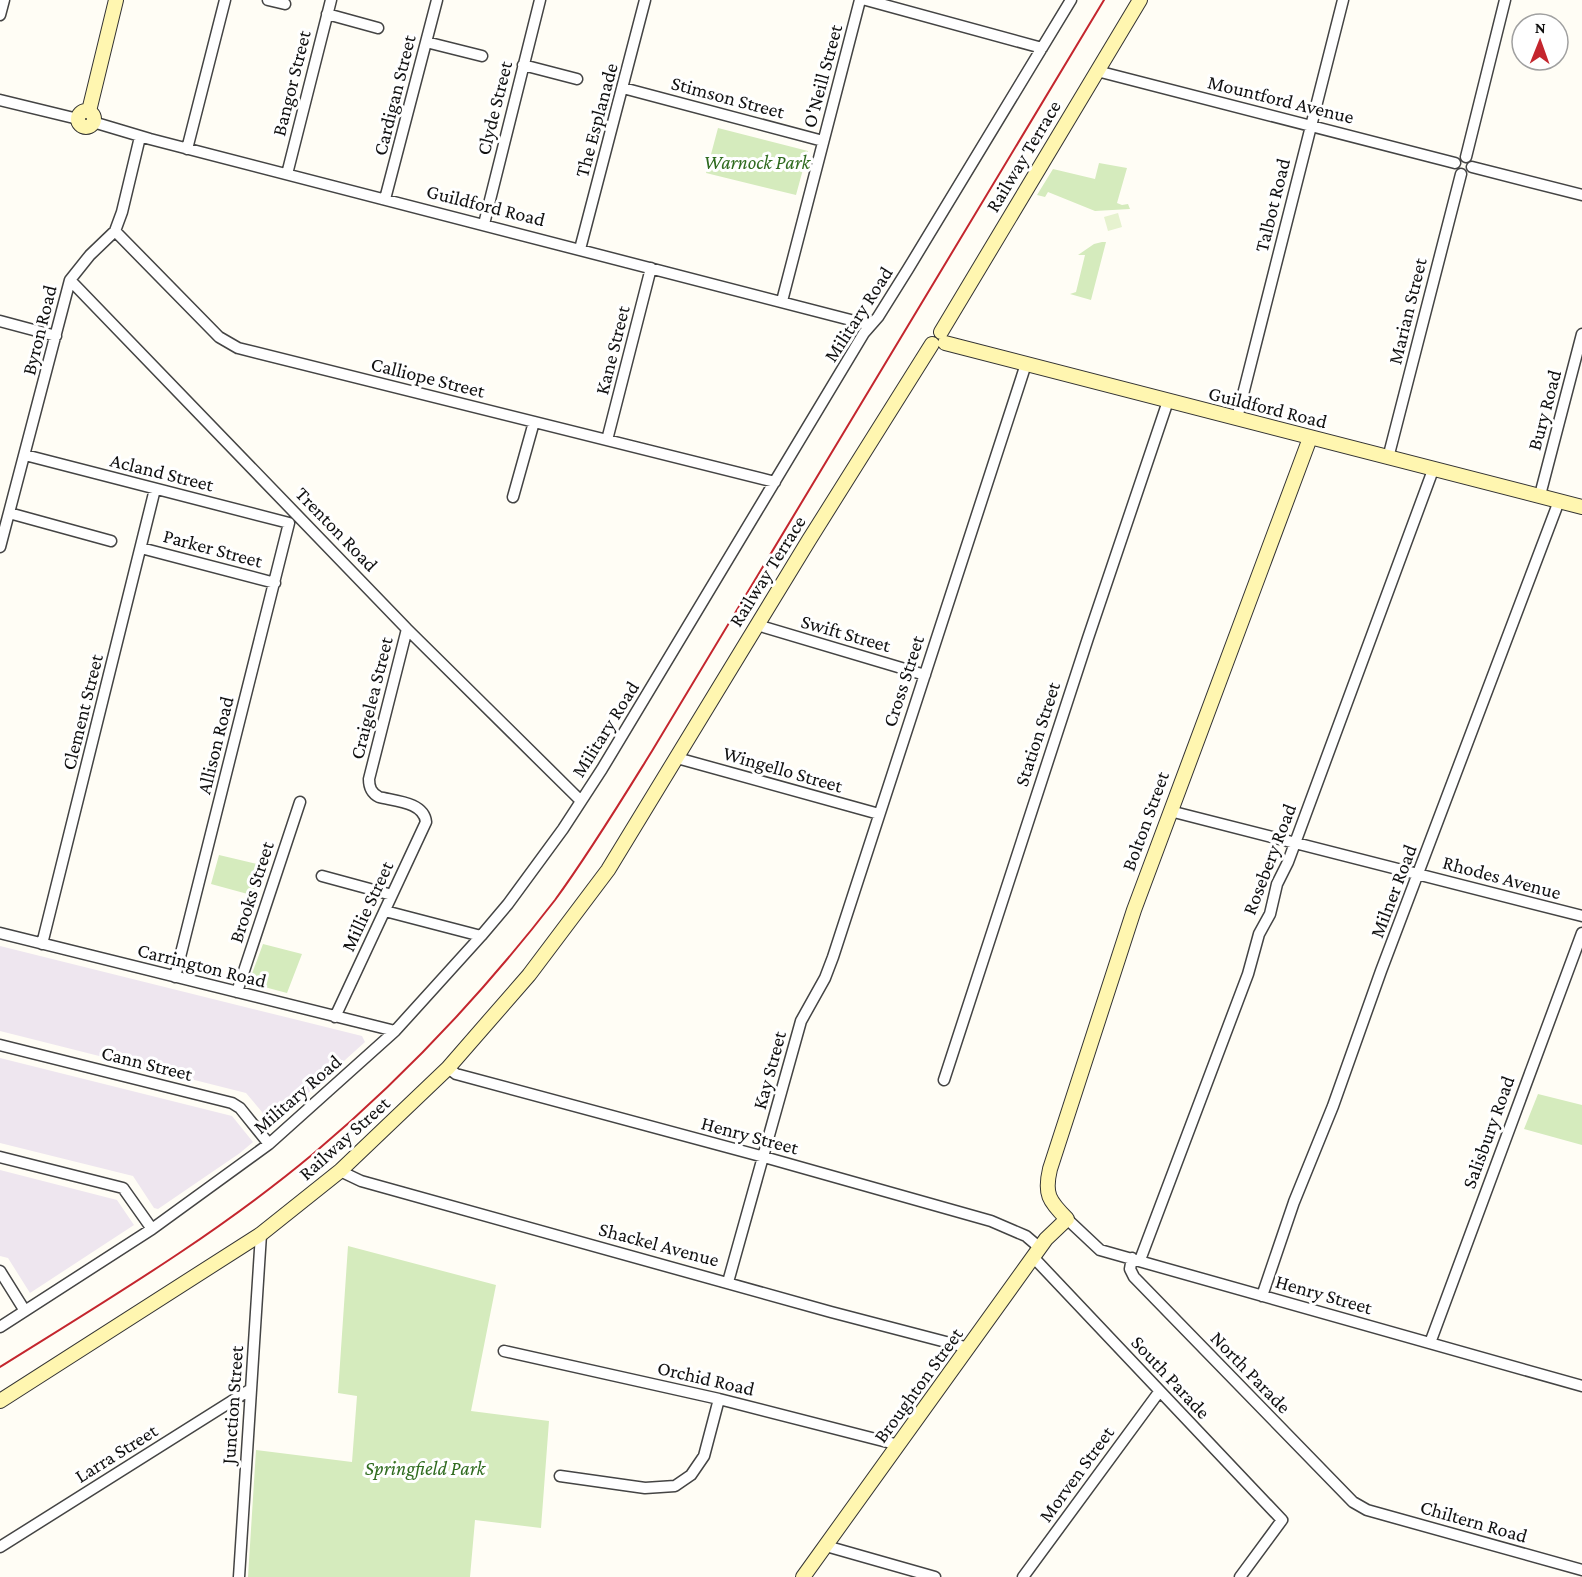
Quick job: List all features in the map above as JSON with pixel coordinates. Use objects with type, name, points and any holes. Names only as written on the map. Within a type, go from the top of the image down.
[{"type":"street","points":[[0,15],[4,0]]},
{"type":"street","points":[[87,117],[116,0]]},
{"type":"street","points":[[187,148],[225,0]]},
{"type":"street","points":[[268,0],[285,4]]},
{"type":"street","name":"Bangor Street","points":[[287,174],[330,0]]},
{"type":"street","name":"Cardigan Street","points":[[385,199],[437,0]]},
{"type":"street","name":"Clyde Street","points":[[484,224],[540,0]]},
{"type":"street","name":"The Esplanade","points":[[580,249],[645,0]]},
{"type":"street","name":"O'Neill Street","points":[[782,302],[860,0]]},
{"type":"street","points":[[866,0],[1042,48]]},
{"type":"street","name":"Military Road","points":[[0,1327],[152,1229],[269,1144],[395,1031],[481,936],[563,829],[602,770],[870,325],[881,313],[1071,0]]},
{"type":"street","name":"Railway Terrace","points":[[638,820],[757,626],[939,340],[1140,0]]},
{"type":"street","name":"Talbot Road","points":[[1237,418],[1343,0]]},
{"type":"street","points":[[1505,0],[1469,162],[1467,173],[1461,174],[1455,168],[1455,163],[1461,157],[1469,162],[1582,195]]},
{"type":"street","points":[[327,15],[378,28]]},
{"type":"street","points":[[426,42],[482,56]]},
{"type":"street","points":[[523,65],[577,80]]},
{"type":"street","name":"Mountford Avenue","points":[[1097,71],[1455,163]]},
{"type":"street","name":"Stimson Street","points":[[623,88],[823,141]]},
{"type":"street","name":"Guildford Road","points":[[0,100],[87,117],[140,136],[870,325]]},
{"type":"street","name":"Byron Road","points":[[0,548],[70,280],[90,255],[115,231],[122,212],[140,136]]},
{"type":"street","name":"Marian Street","points":[[1388,458],[1461,174]]},
{"type":"street","name":"Calliope Street","points":[[115,231],[219,337],[238,348],[775,482]]},
{"type":"street","name":"Kane Street","points":[[607,440],[651,268]]},
{"type":"street","name":"Trenton Road","points":[[70,280],[407,629],[581,801]]},
{"type":"street","points":[[0,321],[56,336]]},
{"type":"street","name":"Bury Road","points":[[1540,495],[1582,334]]},
{"type":"street","name":"Guildford Road","points":[[939,340],[1582,507]]},
{"type":"street","name":"Cross Street","points":[[808,1007],[825,978],[833,957],[1026,364]]},
{"type":"street","name":"Station Street","points":[[944,1080],[1168,401]]},
{"type":"street","points":[[513,497],[534,422]]},
{"type":"street","name":"Bolton Street","points":[[1067,1219],[1053,1205],[1049,1197],[1047,1185],[1050,1169],[1134,910],[1310,438]]},
{"type":"street","name":"Acland Street","points":[[26,455],[289,523]]},
{"type":"street","name":"Rosebery Road","points":[[1136,1259],[1248,974],[1259,934],[1270,914],[1277,884],[1295,842],[1433,470]]},
{"type":"street","name":"Clement Street","points":[[42,944],[155,489]]},
{"type":"street","name":"Milner Road","points":[[1262,1296],[1293,1203],[1333,1106],[1559,501]]},
{"type":"street","points":[[9,513],[111,541]]},
{"type":"street","points":[[289,523],[299,515]]},
{"type":"street","name":"Allison Road","points":[[175,976],[289,523]]},
{"type":"street","name":"Parker Street","points":[[141,548],[275,584]]},
{"type":"street","name":"Swift Street","points":[[757,626],[925,675]]},
{"type":"street","name":"Craigelea Street","points":[[407,629],[369,785],[379,797],[413,806],[422,811]]},
{"type":"street","name":"Wingello Street","points":[[677,758],[879,814]]},
{"type":"street","name":"Brooks Street","points":[[237,992],[300,802]]},
{"type":"street","name":"Millie Street","points":[[334,1017],[424,828],[426,818],[422,811]]},
{"type":"street","name":"Rhodes Avenue","points":[[1170,811],[1582,916]]},
{"type":"street","name":"Railway Street","points":[[0,1401],[261,1234],[340,1172],[448,1068],[529,975],[608,870],[638,820]]},
{"type":"street","points":[[322,876],[392,895]]},
{"type":"street","points":[[385,911],[481,936]]},
{"type":"street","name":"Carrington Road","points":[[0,933],[395,1031]]},
{"type":"street","name":"Salisbury Road","points":[[1430,1343],[1582,933]]},
{"type":"street","name":"Kay Street","points":[[728,1282],[801,1021],[808,1007]]},
{"type":"street","name":"Cann Street","points":[[0,1045],[232,1103],[240,1108],[269,1144]]},
{"type":"street","name":"Henry Street","points":[[448,1068],[456,1074],[990,1221],[1044,1244]]},
{"type":"street","points":[[0,1157],[123,1188],[152,1229]]},
{"type":"street","name":"Shackel Avenue","points":[[340,1172],[361,1181],[831,1312],[969,1348]]},
{"type":"street","name":"Broughton Street","points":[[803,1577],[1044,1244],[1067,1219]]},
{"type":"street","name":"Henry Street","points":[[1067,1219],[1100,1250],[1582,1386]]},
{"type":"street","name":"Junction Street","points":[[236,1577],[261,1234]]},
{"type":"street","name":"South Parade","points":[[1044,1244],[1159,1392],[1282,1520],[1240,1577]]},
{"type":"street","name":"North Parade","points":[[1136,1259],[1130,1269],[1134,1277],[1343,1493],[1357,1504]]},
{"type":"street","points":[[0,1271],[25,1311]]},
{"type":"street","name":"Orchid Road","points":[[504,1351],[719,1399],[899,1445]]},
{"type":"street","name":"Larra Street","points":[[0,1547],[251,1389]]},
{"type":"street","name":"Morven Street","points":[[1023,1577],[1159,1392]]},
{"type":"street","points":[[560,1476],[645,1488],[675,1486],[691,1475],[705,1456],[719,1399]]},
{"type":"street","name":"Chiltern Road","points":[[1357,1504],[1367,1510],[1582,1570]]},
{"type":"street","points":[[826,1546],[935,1577]]},
{"type":"shaded area","points":[[0,946],[362,1036],[365,1042],[273,1125],[246,1093],[0,1031]]},
{"type":"shaded area","points":[[0,1058],[232,1116],[253,1142],[158,1209],[154,1208],[133,1176],[0,1143]]},
{"type":"shaded area","points":[[0,1170],[117,1200],[134,1225],[30,1293],[8,1258],[0,1256]]},
{"type":"green space","name":"Warnock Park","points":[[718,128],[808,151],[796,195],[706,173]]},
{"type":"green space","points":[[1099,163],[1127,168],[1117,203],[1128,204],[1130,209],[1095,211],[1048,192],[1045,197],[1037,195],[1053,169],[1095,179]]},
{"type":"green space","points":[[1118,213],[1122,227],[1108,231],[1104,217]]},
{"type":"green space","points":[[1106,242],[1091,300],[1070,294],[1076,292],[1085,255],[1078,255],[1094,244]]},
{"type":"green space","points":[[219,855],[265,866],[255,896],[211,884]]},
{"type":"green space","points":[[263,944],[302,954],[287,993],[253,984],[250,979]]},
{"type":"green space","points":[[1538,1094],[1582,1105],[1582,1145],[1524,1129]]},
{"type":"green space","name":"Springfield Park","points":[[348,1246],[496,1285],[471,1411],[549,1421],[541,1528],[475,1520],[470,1577],[248,1577],[256,1450],[352,1462],[357,1396],[338,1393]]},
{"type":"railway","points":[[0,1367],[200,1239],[313,1154],[410,1065],[471,1001],[528,934],[581,864],[652,751],[1104,0]]}]
